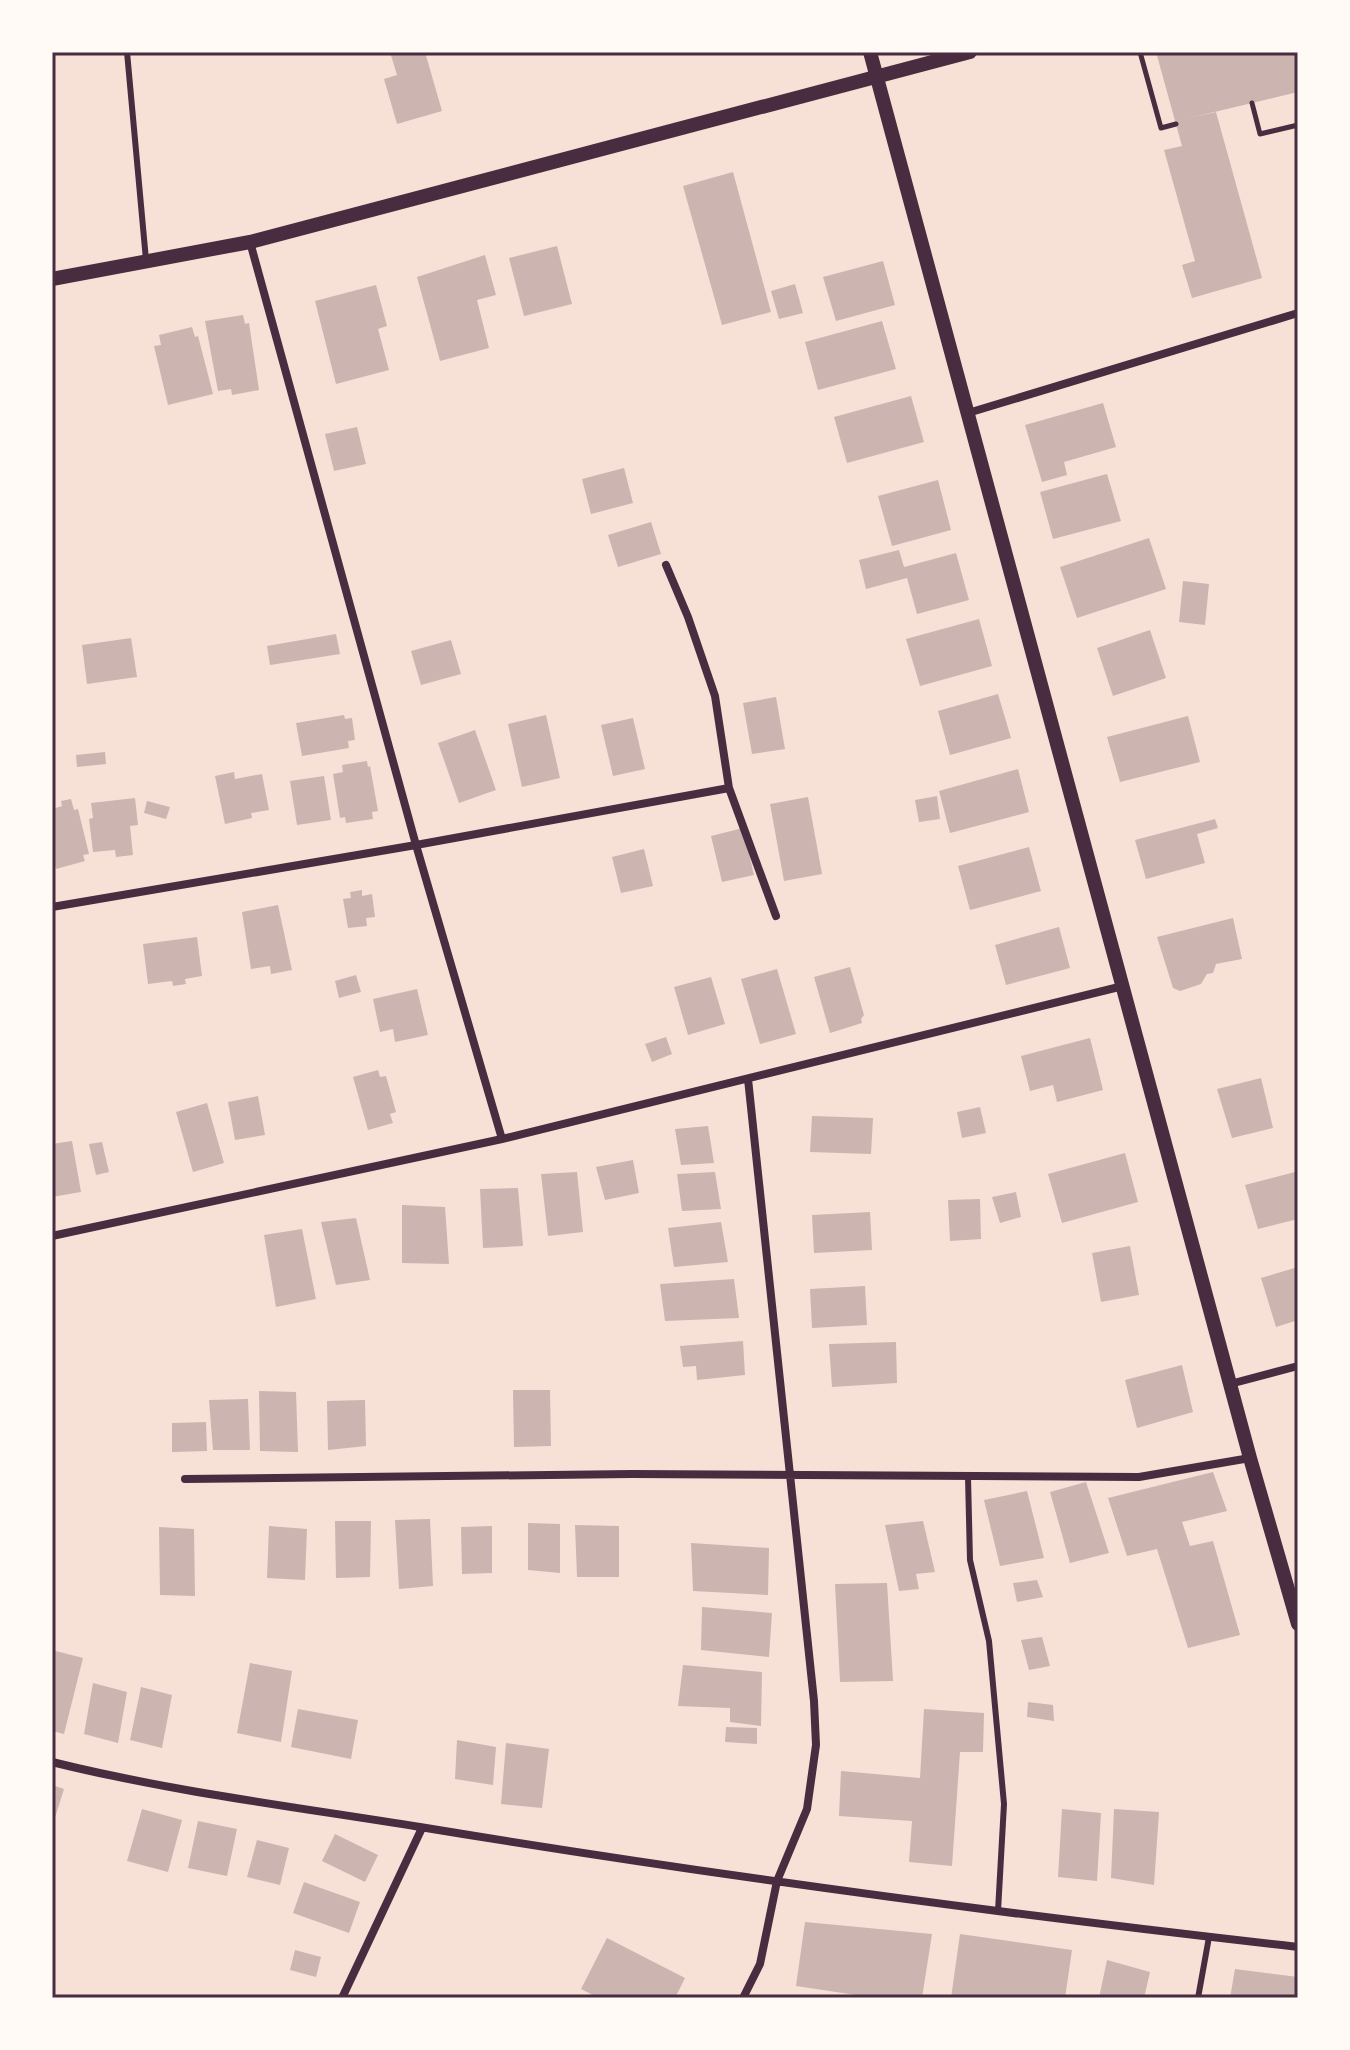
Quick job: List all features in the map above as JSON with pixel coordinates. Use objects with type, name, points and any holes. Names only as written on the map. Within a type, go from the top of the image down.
[{"type":"street","points":[[870,52],[1250,1458],[1298,1624]]},
{"type":"street","points":[[52,279],[250,242],[970,52]]},
{"type":"street","points":[[250,242],[416,845],[502,1139]]},
{"type":"street","points":[[968,413],[1298,313]]},
{"type":"street","points":[[666,565],[715,696],[729,788],[776,916]]},
{"type":"street","points":[[52,907],[729,788]]},
{"type":"street","points":[[52,1236],[502,1139],[1123,986]]},
{"type":"street","points":[[743,1998],[760,1964],[777,1881],[807,1809],[816,1745],[814,1701],[748,1079]]},
{"type":"street","points":[[1230,1384],[1298,1366]]},
{"type":"street","points":[[185,1479],[632,1474],[1139,1477],[1250,1458]]},
{"type":"street","points":[[52,1762],[153,1785],[562,1852],[998,1911],[1298,1947]]},
{"type":"street","points":[[342,1998],[422,1828]]},
{"type":"lane","points":[[127,52],[146,263]]},
{"type":"lane","points":[[968,1477],[970,1560],[989,1641],[1004,1804],[998,1911]]},
{"type":"lane","points":[[1198,1998],[1209,1937]]},
{"type":"path","points":[[1140,52],[1161,128],[1176,124]]},
{"type":"path","points":[[1252,103],[1260,134],[1298,125]]},
{"type":"building","points":[[390,52],[425,52],[442,111],[397,124],[384,79],[397,75]]},
{"type":"building","points":[[1156,52],[1298,52],[1298,92],[1185,119],[1216,112],[1262,278],[1192,298],[1182,265],[1195,261],[1164,150],[1182,146]]},
{"type":"building","points":[[733,172],[771,312],[722,325],[683,186]]},
{"type":"building","points":[[557,246],[572,304],[524,316],[509,258]]},
{"type":"building","points":[[485,255],[496,295],[477,300],[489,348],[440,361],[417,277]]},
{"type":"building","points":[[883,261],[895,305],[836,321],[823,277]]},
{"type":"building","points":[[795,284],[803,313],[779,319],[771,291]]},
{"type":"building","points":[[376,285],[387,326],[378,329],[389,370],[336,384],[315,301]]},
{"type":"building","points":[[243,315],[245,324],[249,323],[259,390],[232,395],[231,389],[218,391],[205,321]]},
{"type":"building","points":[[882,321],[896,369],[818,390],[805,342]]},
{"type":"building","points":[[192,327],[195,337],[198,336],[213,394],[168,405],[154,346],[161,345],[159,335]]},
{"type":"building","points":[[911,396],[924,442],[847,463],[834,417]]},
{"type":"building","points":[[1103,403],[1116,447],[1064,462],[1067,475],[1042,482],[1025,425]]},
{"type":"building","points":[[357,427],[366,464],[334,471],[325,434]]},
{"type":"building","points":[[624,468],[633,503],[591,514],[582,479]]},
{"type":"building","points":[[1107,474],[1121,521],[1053,539],[1040,492]]},
{"type":"building","points":[[938,480],[951,530],[892,546],[878,496]]},
{"type":"building","points":[[651,522],[661,554],[618,567],[608,535]]},
{"type":"building","points":[[1149,538],[1166,589],[1077,618],[1060,567]]},
{"type":"building","points":[[899,550],[904,567],[956,553],[969,600],[917,614],[907,578],[866,589],[859,560]]},
{"type":"building","points":[[1183,581],[1209,584],[1205,625],[1179,622]]},
{"type":"building","points":[[979,619],[992,666],[920,686],[906,639]]},
{"type":"building","points":[[1150,630],[1166,678],[1113,696],[1097,648]]},
{"type":"building","points":[[336,634],[340,654],[270,665],[267,646]]},
{"type":"building","points":[[131,638],[137,677],[87,684],[82,645]]},
{"type":"building","points":[[451,640],[461,674],[421,685],[411,651]]},
{"type":"building","points":[[998,694],[1011,738],[950,755],[938,711]]},
{"type":"building","points":[[776,697],[785,749],[752,754],[743,703]]},
{"type":"building","points":[[344,715],[345,719],[352,718],[355,740],[348,741],[349,748],[302,756],[296,723]]},
{"type":"building","points":[[546,715],[560,778],[522,787],[508,724]]},
{"type":"building","points":[[1188,716],[1200,762],[1120,782],[1107,737]]},
{"type":"building","points":[[633,718],[645,769],[613,776],[601,725]]},
{"type":"building","points":[[475,730],[496,790],[459,803],[438,743]]},
{"type":"building","points":[[105,752],[106,764],[77,767],[76,755]]},
{"type":"building","points":[[367,761],[378,811],[372,812],[373,819],[346,823],[345,817],[340,818],[333,774],[343,772],[342,765]]},
{"type":"building","points":[[1018,769],[1029,812],[950,833],[939,791]]},
{"type":"building","points":[[234,772],[235,779],[262,774],[269,810],[251,813],[252,818],[225,824],[215,776]]},
{"type":"building","points":[[324,776],[331,820],[297,825],[290,781]]},
{"type":"building","points":[[937,796],[940,819],[919,822],[915,800]]},
{"type":"building","points":[[808,797],[822,874],[784,881],[770,804]]},
{"type":"building","points":[[135,798],[138,825],[130,826],[133,855],[116,857],[115,850],[93,852],[89,819],[93,818],[91,803]]},
{"type":"building","points":[[71,799],[74,810],[78,809],[89,854],[83,855],[85,861],[56,869],[52,862],[52,809],[62,806],[61,801]]},
{"type":"building","points":[[147,801],[170,807],[166,819],[144,813]]},
{"type":"building","points":[[1215,819],[1218,828],[1197,834],[1205,863],[1146,879],[1135,840]]},
{"type":"building","points":[[743,828],[754,875],[722,882],[711,836]]},
{"type":"building","points":[[1029,847],[1041,891],[970,910],[958,866]]},
{"type":"building","points":[[644,849],[653,886],[621,893],[612,857]]},
{"type":"building","points":[[362,890],[362,896],[372,894],[375,917],[366,918],[367,926],[348,928],[343,899],[351,898],[350,892]]},
{"type":"building","points":[[278,905],[292,970],[271,974],[270,966],[251,969],[242,912]]},
{"type":"building","points":[[1233,918],[1242,959],[1216,964],[1213,973],[1207,974],[1201,984],[1180,991],[1173,988],[1157,937]]},
{"type":"building","points":[[1059,927],[1070,968],[1006,985],[995,945]]},
{"type":"building","points":[[197,937],[202,976],[185,979],[186,984],[173,986],[172,981],[148,984],[143,944]]},
{"type":"building","points":[[850,967],[864,1015],[862,1023],[830,1033],[814,977]]},
{"type":"building","points":[[777,969],[796,1034],[760,1044],[741,979]]},
{"type":"building","points":[[356,975],[361,992],[339,998],[335,981]]},
{"type":"building","points":[[711,977],[725,1024],[688,1035],[674,987]]},
{"type":"building","points":[[417,989],[428,1035],[395,1042],[393,1029],[380,1032],[373,999]]},
{"type":"building","points":[[666,1037],[672,1054],[652,1062],[645,1044]]},
{"type":"building","points":[[1090,1038],[1103,1090],[1057,1102],[1053,1085],[1030,1091],[1021,1056]]},
{"type":"building","points":[[378,1070],[380,1077],[386,1076],[396,1112],[390,1114],[393,1123],[368,1130],[353,1077]]},
{"type":"building","points":[[1261,1078],[1273,1128],[1232,1138],[1217,1089]]},
{"type":"building","points":[[258,1096],[265,1135],[235,1140],[228,1102]]},
{"type":"building","points":[[207,1103],[224,1163],[193,1172],[176,1112]]},
{"type":"building","points":[[980,1107],[986,1133],[962,1138],[957,1112]]},
{"type":"building","points":[[812,1116],[873,1118],[871,1154],[810,1152]]},
{"type":"building","points":[[708,1126],[714,1163],[681,1165],[675,1129]]},
{"type":"building","points":[[72,1141],[81,1192],[52,1197],[52,1144]]},
{"type":"building","points":[[102,1142],[109,1172],[96,1175],[89,1144]]},
{"type":"building","points":[[1125,1153],[1138,1202],[1062,1223],[1048,1174]]},
{"type":"building","points":[[633,1160],[639,1193],[605,1200],[596,1167]]},
{"type":"building","points":[[577,1172],[583,1232],[548,1236],[541,1174]]},
{"type":"building","points":[[715,1172],[721,1209],[682,1211],[677,1174]]},
{"type":"building","points":[[1295,1172],[1298,1219],[1258,1229],[1245,1185]]},
{"type":"building","points":[[518,1188],[523,1246],[483,1248],[480,1189]]},
{"type":"building","points":[[1016,1192],[1021,1217],[1000,1223],[992,1197]]},
{"type":"building","points":[[980,1199],[981,1239],[950,1241],[948,1200]]},
{"type":"building","points":[[402,1205],[445,1207],[449,1264],[402,1263]]},
{"type":"building","points":[[870,1212],[872,1250],[814,1253],[812,1215]]},
{"type":"building","points":[[356,1218],[370,1280],[336,1285],[321,1222]]},
{"type":"building","points":[[721,1222],[728,1262],[674,1267],[668,1228]]},
{"type":"building","points":[[302,1229],[316,1299],[276,1307],[264,1235]]},
{"type":"building","points":[[1130,1246],[1139,1295],[1101,1302],[1092,1253]]},
{"type":"building","points":[[1298,1267],[1298,1320],[1276,1327],[1261,1278]]},
{"type":"building","points":[[734,1279],[739,1318],[665,1321],[660,1284]]},
{"type":"building","points":[[865,1286],[867,1325],[812,1328],[810,1289]]},
{"type":"building","points":[[743,1341],[745,1375],[697,1380],[696,1366],[683,1367],[680,1346]]},
{"type":"building","points":[[896,1342],[897,1383],[832,1387],[829,1344]]},
{"type":"building","points":[[1182,1365],[1193,1412],[1137,1428],[1125,1380]]},
{"type":"building","points":[[513,1390],[550,1390],[551,1446],[514,1447]]},
{"type":"building","points":[[259,1391],[296,1392],[298,1452],[260,1451]]},
{"type":"building","points":[[248,1399],[250,1450],[213,1450],[209,1400]]},
{"type":"building","points":[[365,1400],[366,1446],[328,1450],[327,1401]]},
{"type":"building","points":[[206,1422],[207,1451],[172,1452],[172,1423]]},
{"type":"building","points":[[1213,1472],[1227,1511],[1182,1522],[1190,1546],[1213,1541],[1240,1635],[1188,1648],[1157,1549],[1127,1556],[1108,1498]]},
{"type":"building","points":[[1086,1482],[1109,1553],[1070,1563],[1050,1492]]},
{"type":"building","points":[[1027,1491],[1044,1558],[1000,1566],[984,1500]]},
{"type":"building","points":[[430,1519],[433,1586],[399,1589],[395,1520]]},
{"type":"building","points":[[335,1521],[371,1521],[370,1577],[336,1578]]},
{"type":"building","points":[[923,1521],[935,1572],[916,1574],[919,1589],[899,1591],[885,1525]]},
{"type":"building","points":[[528,1523],[560,1524],[560,1573],[528,1570]]},
{"type":"building","points":[[575,1525],[619,1526],[619,1577],[577,1577]]},
{"type":"building","points":[[269,1526],[307,1529],[305,1580],[267,1578]]},
{"type":"building","points":[[492,1526],[492,1573],[462,1574],[461,1527]]},
{"type":"building","points":[[159,1527],[194,1529],[195,1596],[160,1595]]},
{"type":"building","points":[[691,1543],[769,1548],[768,1595],[693,1591]]},
{"type":"building","points":[[1037,1580],[1043,1597],[1017,1602],[1013,1583]]},
{"type":"building","points":[[887,1583],[893,1681],[840,1682],[835,1584]]},
{"type":"building","points":[[702,1607],[772,1613],[769,1657],[701,1650]]},
{"type":"building","points":[[1042,1637],[1050,1666],[1029,1670],[1021,1640]]},
{"type":"building","points":[[52,1650],[83,1658],[64,1734],[52,1731]]},
{"type":"building","points":[[250,1663],[292,1671],[281,1742],[237,1733]]},
{"type":"building","points":[[683,1665],[762,1672],[761,1726],[730,1722],[730,1708],[678,1706]]},
{"type":"building","points":[[93,1683],[127,1692],[118,1743],[84,1734]]},
{"type":"building","points":[[141,1687],[172,1695],[162,1748],[130,1740]]},
{"type":"building","points":[[1028,1702],[1053,1705],[1054,1721],[1027,1717]]},
{"type":"building","points":[[298,1709],[358,1720],[351,1759],[291,1747]]},
{"type":"building","points":[[924,1709],[984,1713],[983,1752],[960,1752],[952,1866],[909,1862],[912,1821],[839,1816],[841,1771],[920,1778]]},
{"type":"building","points":[[726,1727],[757,1728],[757,1744],[725,1742]]},
{"type":"building","points":[[457,1740],[496,1747],[493,1785],[455,1779]]},
{"type":"building","points":[[506,1743],[549,1749],[542,1808],[501,1804]]},
{"type":"building","points":[[52,1785],[64,1789],[53,1824],[52,1824]]},
{"type":"building","points":[[142,1809],[182,1820],[168,1872],[127,1861]]},
{"type":"building","points":[[1062,1809],[1101,1813],[1097,1881],[1058,1877]]},
{"type":"building","points":[[1114,1809],[1159,1812],[1154,1885],[1111,1878]]},
{"type":"building","points":[[198,1821],[237,1829],[227,1876],[188,1868]]},
{"type":"building","points":[[335,1834],[378,1855],[365,1882],[322,1861]]},
{"type":"building","points":[[257,1840],[289,1848],[280,1885],[247,1877]]},
{"type":"building","points":[[304,1882],[360,1902],[349,1933],[293,1913]]},
{"type":"building","points":[[805,1922],[932,1934],[922,1998],[876,1998],[796,1986]]},
{"type":"building","points":[[960,1934],[1072,1950],[1065,1998],[951,1998]]},
{"type":"building","points":[[607,1938],[685,1978],[675,1998],[599,1998],[581,1989]]},
{"type":"building","points":[[295,1950],[321,1957],[316,1977],[290,1970]]},
{"type":"building","points":[[1107,1960],[1150,1972],[1144,1998],[1099,1998]]},
{"type":"building","points":[[1235,1969],[1298,1977],[1296,1998],[1230,1998]]}]
